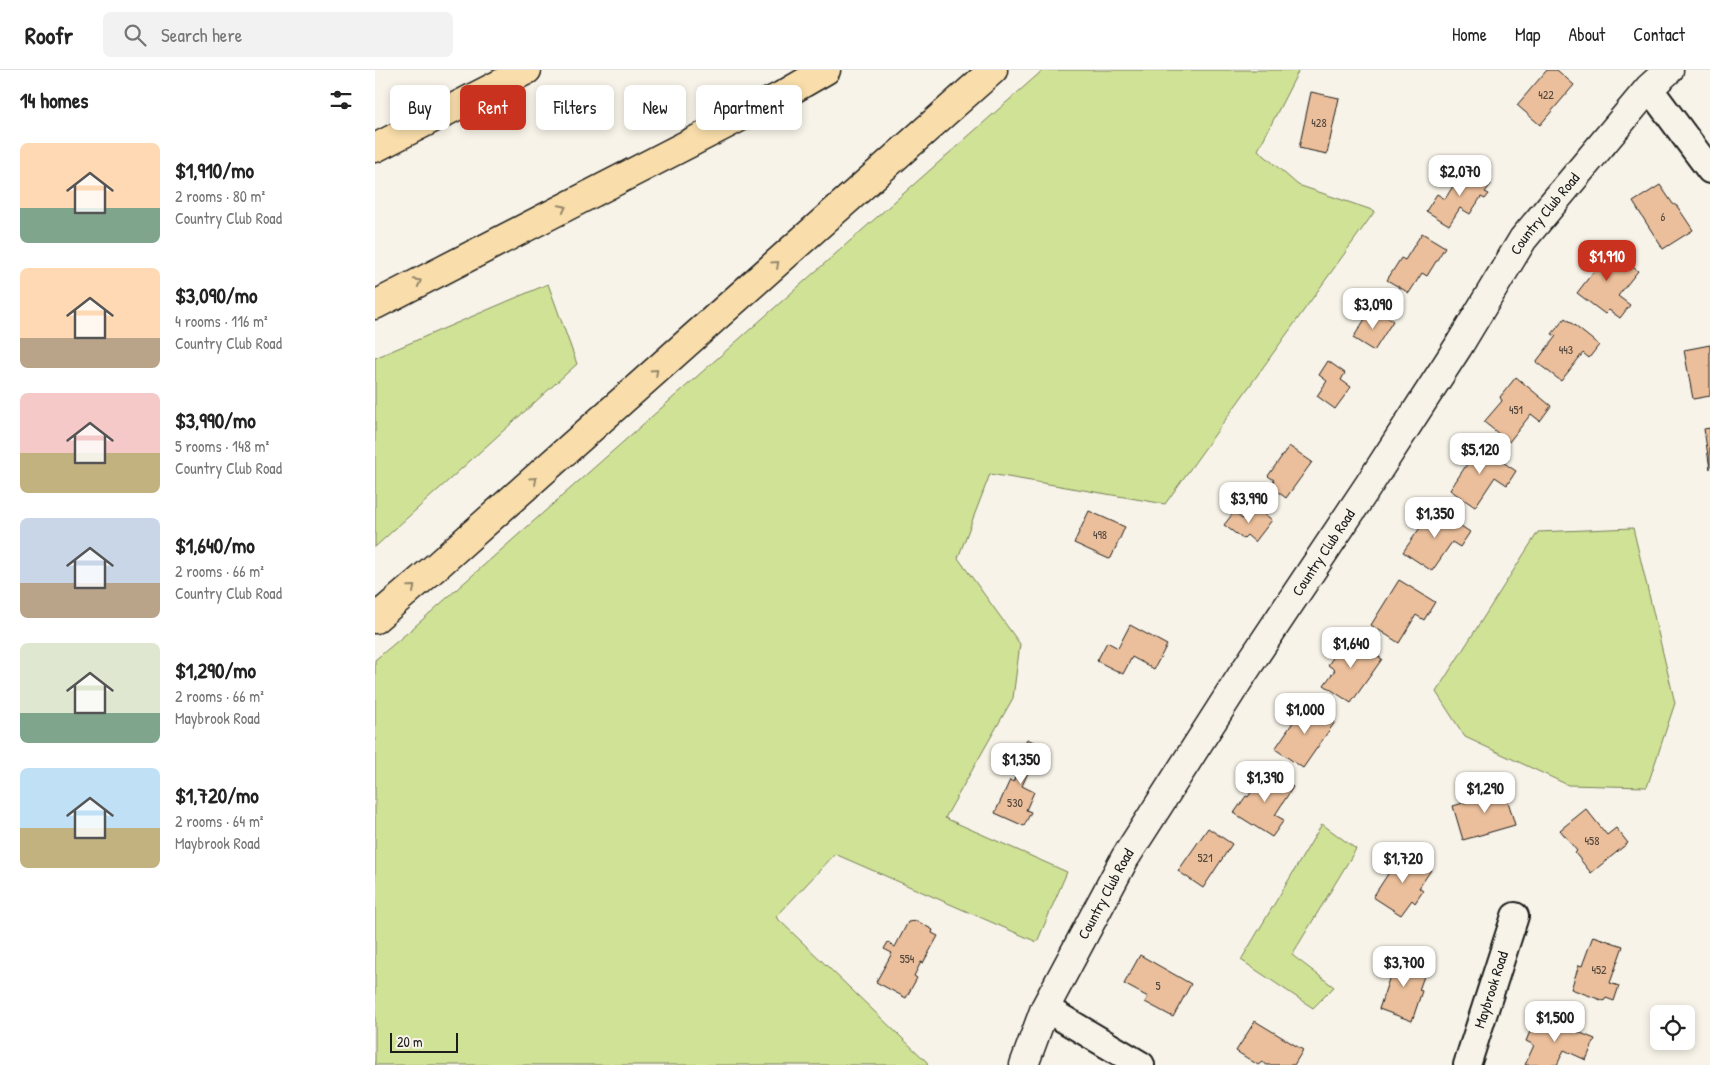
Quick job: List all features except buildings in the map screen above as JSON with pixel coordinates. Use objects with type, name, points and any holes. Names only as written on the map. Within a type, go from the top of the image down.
[{"type":"highway","points":[[375,139],[525,70]]},
{"type":"highway","points":[[375,148],[525,70]]},
{"type":"highway","points":[[375,305],[722,126],[826,70]]},
{"type":"highway","points":[[375,619],[445,559],[993,70]]},
{"type":"street","name":"Country Club Road","points":[[1024,1065],[1045,1008],[1125,858],[1240,678],[1363,494],[1452,355],[1523,239],[1649,88],[1669,70]]},
{"type":"street","points":[[1649,88],[1710,170]]},
{"type":"street","name":"Maybrook Road","points":[[1467,1065],[1515,916]]},
{"type":"street","points":[[1045,1008],[1141,1065]]},
{"type":"green space","points":[[1043,70],[1299,70],[1258,150],[1298,185],[1375,211],[1165,504],[990,474],[958,558],[1020,644],[1013,698],[945,818],[1067,872],[1037,942],[835,854],[776,917],[928,1065],[375,1065],[375,660]]},
{"type":"green space","points":[[548,284],[577,364],[375,547],[375,358]]},
{"type":"green space","points":[[1633,528],[1675,703],[1647,787],[1568,785],[1465,737],[1436,692],[1538,532]]},
{"type":"green space","points":[[1322,824],[1356,849],[1292,955],[1334,987],[1313,1008],[1241,960]]}]
